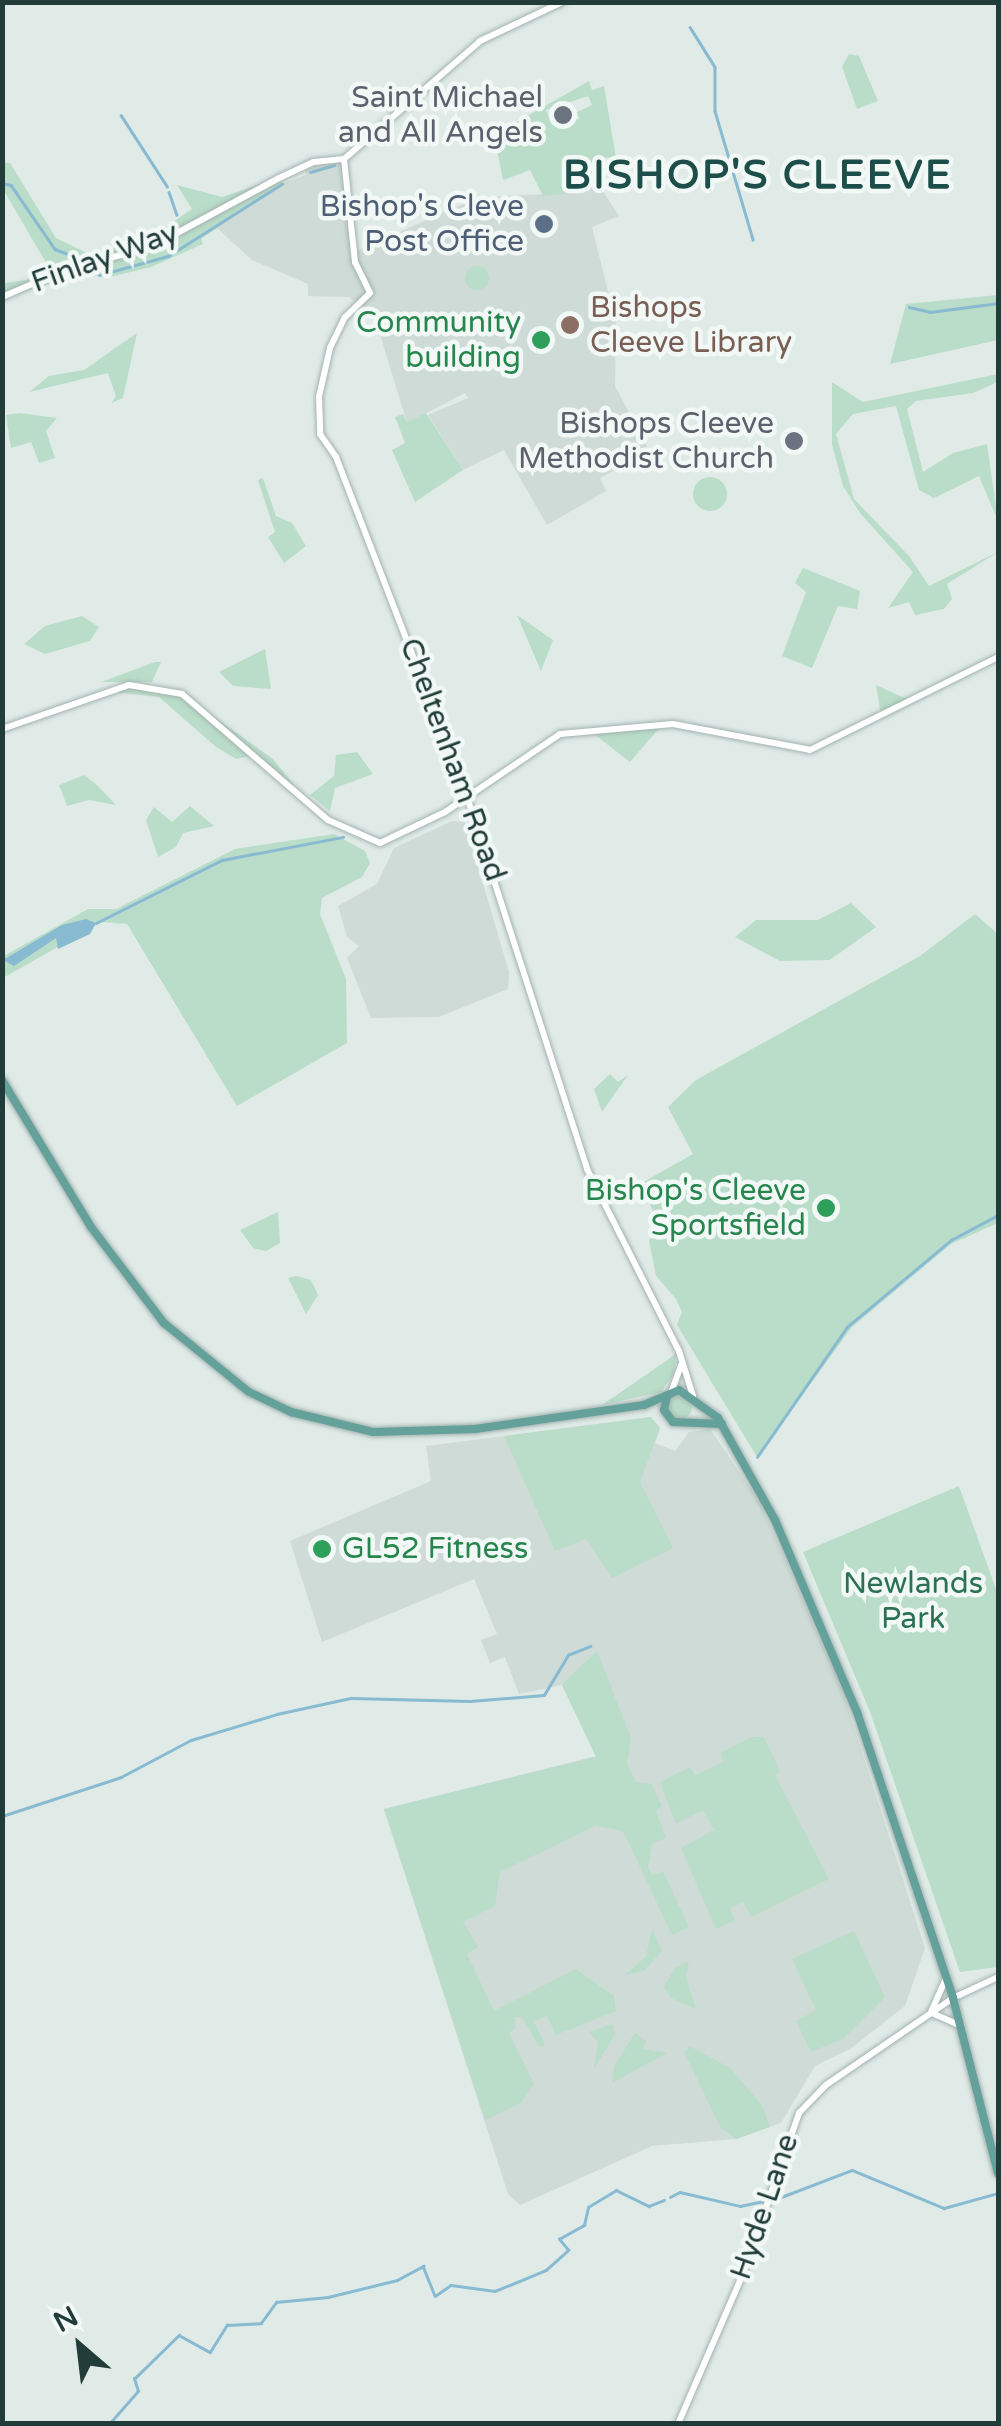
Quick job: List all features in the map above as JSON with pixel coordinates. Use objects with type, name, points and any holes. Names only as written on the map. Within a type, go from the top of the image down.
[{"type":"main road","points":[[2,1080],[92,1227],[164,1323],[249,1392],[331,1424],[432,1434],[644,1405],[670,1394],[694,1397],[722,1424],[774,1520],[845,1679],[961,2026],[998,2173]]},
{"type":"main road","points":[[666,1416],[670,1394]]},
{"type":"main road","points":[[686,1422],[695,1414],[694,1397]]},
{"type":"main road","points":[[644,1405],[686,1422],[722,1424]]},
{"type":"street","points":[[344,159],[480,41],[562,2]]},
{"type":"street","name":"Finlay Way","points":[[5,295],[64,270],[151,248],[313,162],[344,159]]},
{"type":"street","name":"Cheltenham Road","points":[[344,159],[356,262],[370,293],[344,317],[330,348],[318,424],[368,537],[467,798],[587,1169],[682,1363],[694,1397]]},
{"type":"street","points":[[2,729],[104,691],[158,688],[208,712],[328,820],[380,843],[467,798],[560,734],[673,724],[810,750],[998,657]]},
{"type":"street","points":[[670,1394],[682,1363]]},
{"type":"street","name":"Hyde Lane","points":[[678,2424],[747,2265],[790,2126],[826,2085],[952,1998],[998,1977]]},
{"type":"street","points":[[946,1978],[930,2013],[961,2026]]},
{"type":"shaded area","points":[[344,159],[354,252],[479,197],[572,193],[596,181],[619,216],[592,227],[616,323],[615,386],[650,452],[600,478],[606,491],[547,525],[504,450],[463,470],[428,415],[468,398],[465,393],[407,423],[374,315],[349,297],[308,296],[308,284],[252,260],[217,228],[282,184],[306,175],[305,169]]},
{"type":"shaded area","points":[[452,821],[465,822],[509,972],[508,989],[439,1017],[371,1018],[347,958],[359,946],[347,937],[338,906],[377,884],[394,848]]},
{"type":"shaded area","points":[[651,1417],[660,1428],[655,1443],[675,1451],[689,1432],[710,1429],[759,1501],[841,1687],[925,1948],[905,2006],[850,2049],[815,2066],[781,2123],[736,2139],[652,2146],[520,2205],[508,2194],[384,1809],[596,1756],[562,1685],[519,1694],[505,1657],[490,1663],[481,1640],[497,1634],[474,1579],[322,1642],[290,1541],[431,1481],[426,1446]]},
{"type":"green space","points":[[849,54],[859,56],[878,101],[857,109],[842,67]]},
{"type":"green space","points":[[589,81],[592,90],[604,86],[616,158],[594,157],[596,174],[572,175],[572,193],[543,196],[530,170],[503,180],[494,135]],"holes":[[[588,96],[592,105],[577,112],[579,119],[552,125],[546,110]]]},
{"type":"green space","points":[[3,162],[10,163],[56,238],[89,254],[147,240],[192,209],[177,185],[222,197],[279,178],[282,184],[201,239],[203,244],[151,267],[106,278],[88,274],[3,297],[3,283],[26,280],[48,266],[3,189]]},
{"type":"green space","points":[[477,266],[486,269],[486,287],[477,290],[468,287],[465,278],[468,269]]},
{"type":"green space","points":[[998,295],[998,340],[890,364],[906,304]]},
{"type":"green space","points":[[137,333],[123,398],[111,403],[116,396],[108,373],[29,392],[49,376],[84,370]]},
{"type":"green space","points":[[998,374],[998,382],[973,393],[916,401],[907,409],[923,472],[953,453],[987,444],[998,521],[979,476],[934,498],[919,490],[896,406],[853,414],[836,434],[854,499],[909,556],[929,586],[998,552],[947,584],[952,599],[944,609],[915,615],[909,602],[888,608],[913,572],[860,513],[843,486],[832,444],[832,382],[863,402]]},
{"type":"green space","points":[[426,413],[463,470],[415,502],[392,450],[405,443],[395,417],[403,414],[407,422]]},
{"type":"green space","points":[[6,415],[57,418],[46,431],[55,458],[39,463],[31,442],[11,448]]},
{"type":"green space","points":[[710,477],[722,482],[727,494],[722,506],[710,511],[698,506],[693,494],[698,482]]},
{"type":"green space","points":[[263,478],[276,516],[292,523],[306,546],[284,563],[268,537],[275,532],[258,480]]},
{"type":"green space","points":[[803,568],[860,591],[857,609],[838,606],[812,668],[782,656],[806,592],[795,583]]},
{"type":"green space","points":[[517,615],[553,640],[541,671]]},
{"type":"green space","points":[[82,616],[99,627],[90,641],[45,654],[24,644],[45,626]]},
{"type":"green space","points":[[265,649],[271,689],[233,686],[219,672]]},
{"type":"green space","points":[[161,662],[152,682],[101,682]]},
{"type":"green space","points":[[129,685],[182,694],[273,759],[312,808],[254,755],[236,759],[216,747],[159,697],[104,691]]},
{"type":"green space","points":[[876,685],[909,700],[881,715]]},
{"type":"green space","points":[[662,725],[630,762],[590,731]]},
{"type":"green space","points":[[357,752],[373,774],[335,788],[330,811],[310,795],[334,776],[336,755]]},
{"type":"green space","points":[[84,775],[116,805],[89,800],[67,806],[59,785]]},
{"type":"green space","points":[[190,806],[214,826],[183,833],[176,847],[158,857],[146,820],[154,807],[172,822]]},
{"type":"green space","points":[[334,834],[365,851],[370,863],[362,877],[322,898],[320,914],[346,979],[347,1043],[237,1106],[127,924],[102,922],[3,978],[2,957],[88,909],[116,909],[235,849]]},
{"type":"green space","points":[[851,903],[876,927],[830,960],[780,961],[735,937],[756,920],[818,920]]},
{"type":"green space","name":"Bishop's Cleeve Sportsfield","points":[[975,914],[998,934],[998,1223],[951,1244],[852,1327],[757,1457],[677,1325],[682,1312],[676,1299],[656,1276],[649,1240],[663,1231],[640,1184],[693,1154],[668,1107],[696,1080],[920,956]]},
{"type":"green space","points":[[610,1074],[618,1082],[628,1075],[602,1112],[594,1089]]},
{"type":"green space","points":[[278,1212],[280,1243],[266,1251],[253,1248],[240,1230]]},
{"type":"green space","points":[[288,1278],[311,1280],[318,1295],[306,1314]]},
{"type":"green space","points":[[676,1354],[674,1374],[661,1392],[602,1405]]},
{"type":"green space","points":[[680,1395],[689,1398],[689,1416],[680,1419],[671,1416],[668,1407],[671,1398]]},
{"type":"green space","points":[[651,1417],[660,1428],[640,1482],[673,1548],[612,1578],[586,1539],[555,1551],[504,1436]]},
{"type":"green space","name":"Newlands Park","points":[[959,1486],[998,1595],[998,1967],[960,1972],[870,1712],[803,1552]]},
{"type":"green space","points":[[597,1651],[631,1738],[627,1764],[636,1782],[652,1784],[662,1806],[656,1811],[666,1838],[652,1844],[648,1868],[652,1875],[663,1871],[689,1927],[672,1935],[624,1833],[614,1829],[595,1826],[500,1872],[495,1906],[463,1922],[478,1947],[467,1954],[494,2011],[576,1969],[614,1996],[616,2011],[556,2035],[547,2016],[534,2021],[545,2045],[539,2047],[522,2017],[514,2017],[516,2027],[509,2033],[534,2084],[521,2103],[485,2120],[384,1809],[596,1757],[562,1685]]},
{"type":"green space","points":[[752,1737],[764,1737],[780,1771],[775,1775],[829,1879],[751,1917],[743,1902],[730,1908],[735,1920],[716,1929],[681,1848],[714,1830],[703,1810],[676,1824],[660,1782],[690,1767],[695,1775],[724,1762],[720,1753]]},
{"type":"green space","points":[[652,1930],[662,1951],[645,1970],[624,1976],[646,1956]]},
{"type":"green space","points":[[854,1931],[885,1997],[843,2039],[811,2052],[796,2021],[816,2010],[792,1959]]},
{"type":"green space","points":[[689,1961],[686,1978],[696,2009],[671,1998],[664,1987],[675,1968]]},
{"type":"green space","points":[[613,2024],[615,2035],[594,2068],[598,2042],[589,2032]]},
{"type":"green space","points":[[635,2033],[646,2041],[643,2049],[667,2053],[612,2083],[614,2066]]},
{"type":"green space","points":[[690,2046],[730,2068],[762,2105],[770,2127],[736,2139],[721,2128],[684,2052]]},
{"type":"water","points":[[86,919],[96,923],[90,934],[58,949],[56,938],[14,966],[3,960],[62,925]]},
{"type":"waterway","points":[[690,27],[715,67],[715,111],[753,239]]},
{"type":"waterway","points":[[121,115],[167,186]]},
{"type":"waterway","points":[[310,172],[334,165]]},
{"type":"waterway","points":[[2,183],[11,185],[55,249],[76,257]]},
{"type":"waterway","points":[[99,275],[168,256],[282,184]]},
{"type":"waterway","points":[[169,192],[177,215]]},
{"type":"waterway","points":[[909,307],[930,312],[998,303]]},
{"type":"waterway","points":[[96,923],[222,860],[343,837]]},
{"type":"waterway","points":[[757,1457],[847,1327],[951,1240],[998,1215]]},
{"type":"waterway","points":[[2,1816],[121,1777],[191,1740],[277,1714],[351,1698],[470,1701],[544,1695],[568,1655],[590,1646]]},
{"type":"waterway","points":[[776,2199],[852,2170],[944,2208],[998,2193]]},
{"type":"waterway","points":[[109,2424],[138,2391],[134,2379],[179,2335],[210,2352],[227,2325],[261,2323],[276,2302],[328,2297],[397,2280],[423,2266],[435,2296],[451,2285],[495,2291],[546,2270],[568,2250],[559,2239],[584,2225],[588,2207],[616,2190],[649,2206],[664,2200]]},
{"type":"waterway","points":[[670,2197],[680,2192],[740,2206],[764,2201]]},
{"type":"place","name":"Saint Michael and All Angels","points":[[563,115]]},
{"type":"place","name":"Bishop's Cleve Post Office","points":[[544,224]]},
{"type":"place","name":"Bishops Cleeve Library","points":[[570,325]]},
{"type":"place","name":"Community building","points":[[541,340]]},
{"type":"place","name":"Bishops Cleeve Methodist Church","points":[[794,441]]},
{"type":"place","name":"Bishop's Cleeve Sportsfield","points":[[826,1208]]},
{"type":"place","name":"GL52 Fitness","points":[[322,1549]]},
{"type":"district","name":"BISHOP'S CLEEVE","points":[[758,175]]}]
